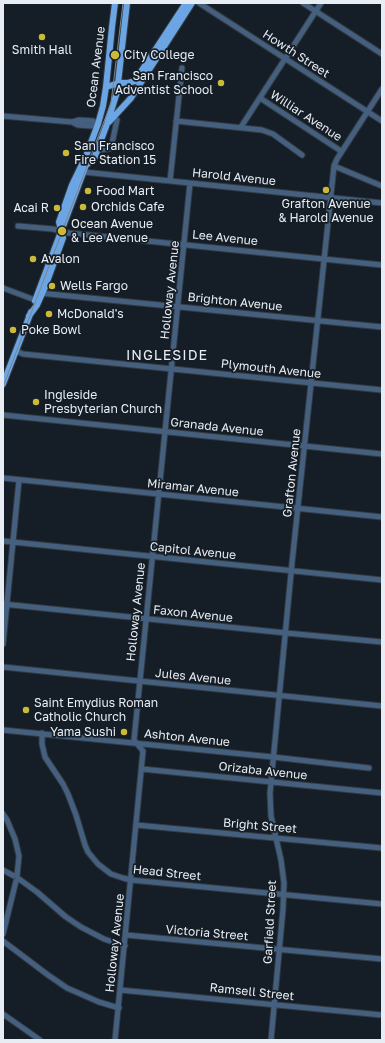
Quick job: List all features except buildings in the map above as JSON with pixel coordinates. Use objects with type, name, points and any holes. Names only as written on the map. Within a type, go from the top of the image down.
[{"type":"main road","name":"Ocean Avenue","points":[[86,165],[94,159],[98,150],[116,3]]},
{"type":"main road","name":"Ocean Avenue","points":[[62,231],[59,222],[72,185],[116,98],[119,83],[127,3]]},
{"type":"main road","points":[[106,86],[132,82],[138,78],[186,3]]},
{"type":"main road","points":[[102,124],[131,98],[192,3]]},
{"type":"main road","name":"Ocean Avenue","points":[[29,316],[37,305],[84,172],[86,156]]},
{"type":"main road","name":"Ocean Avenue","points":[[3,384],[5,375],[16,351],[35,300],[40,293]]},
{"type":"street","name":"Howth Street","points":[[199,3],[382,121]]},
{"type":"street","points":[[303,3],[382,54]]},
{"type":"street","points":[[241,127],[321,3]]},
{"type":"street","points":[[170,181],[182,68]]},
{"type":"street","name":"Grafton Avenue","points":[[271,782],[334,166],[341,151],[382,89]]},
{"type":"street","name":"Williar Avenue","points":[[260,98],[341,151]]},
{"type":"street","points":[[3,116],[70,121],[78,125],[91,126],[102,124],[115,130]]},
{"type":"street","name":"Ocean Avenue","points":[[98,150],[111,148],[116,120]]},
{"type":"street","points":[[176,121],[258,129],[268,132],[302,155]]},
{"type":"street","points":[[334,166],[382,186]]},
{"type":"street","name":"Harold Avenue","points":[[84,172],[382,203]]},
{"type":"street","name":"Holloway Avenue","points":[[116,1040],[144,751],[136,744],[134,740],[190,183]]},
{"type":"street","name":"Lee Avenue","points":[[18,226],[53,229],[69,233],[382,265]]},
{"type":"street","points":[[3,288],[35,300]]},
{"type":"street","name":"Brighton Avenue","points":[[40,293],[382,327]]},
{"type":"street","name":"Plymouth Avenue","points":[[16,351],[23,354],[382,390]]},
{"type":"street","name":"Granada Avenue","points":[[3,415],[382,454]]},
{"type":"street","name":"Miramar Avenue","points":[[3,478],[382,517]]},
{"type":"street","points":[[3,644],[5,604],[19,480]]},
{"type":"street","name":"Capitol Avenue","points":[[3,541],[382,580]]},
{"type":"street","name":"Faxon Avenue","points":[[5,604],[382,642]]},
{"type":"street","name":"Jules Avenue","points":[[3,667],[382,706]]},
{"type":"street","name":"Ashton Avenue","points":[[3,730],[369,768]]},
{"type":"street","name":"Head Street","points":[[42,734],[42,744],[45,757],[68,794],[88,852],[98,864],[111,874],[131,880],[382,904]]},
{"type":"street","name":"Orizaba Avenue","points":[[142,769],[382,793]]},
{"type":"street","name":"Garfield Street","points":[[271,782],[271,816],[283,871],[284,895],[271,1040]]},
{"type":"street","points":[[3,814],[16,839],[19,856],[17,878],[3,934]]},
{"type":"street","name":"Bright Street","points":[[136,824],[382,848]]},
{"type":"street","points":[[3,870],[38,892],[66,917],[80,927],[104,939],[125,946]]},
{"type":"street","name":"Victoria Street","points":[[126,935],[382,959]]},
{"type":"street","points":[[3,941],[48,976],[67,988],[107,1006],[118,1008]]},
{"type":"street","name":"Ramsell Street","points":[[120,990],[382,1015]]},
{"type":"street","points":[[3,1014],[40,1040]]},
{"type":"tram line","points":[[3,387],[111,103],[123,3]]},
{"type":"place","name":"Smith Hall","points":[[42,37]]},
{"type":"place","name":"City College","points":[[115,55]]},
{"type":"place","name":"San Francisco Adventist School","points":[[221,83]]},
{"type":"place","name":"San Francisco Fire Station 15","points":[[66,153]]},
{"type":"place","name":"Grafton Avenue & Harold Avenue","points":[[326,190]]},
{"type":"place","name":"Food Mart","points":[[88,191]]},
{"type":"place","name":"Orchids Cafe","points":[[83,207]]},
{"type":"place","name":"Acai R","points":[[57,208]]},
{"type":"place","name":"Ocean Avenue & Lee Avenue","points":[[62,231]]},
{"type":"place","name":"Avalon","points":[[33,259]]},
{"type":"place","name":"Wells Fargo","points":[[52,286]]},
{"type":"place","name":"McDonald's","points":[[49,314]]},
{"type":"place","name":"Poke Bowl","points":[[13,330]]},
{"type":"place","name":"Ingleside Presbyterian Church","points":[[36,402]]},
{"type":"place","name":"Saint Emydius Roman Catholic Church","points":[[26,710]]},
{"type":"place","name":"Yama Sushi","points":[[124,732]]},
{"type":"district","name":"INGLESIDE","points":[[167,356]]}]
